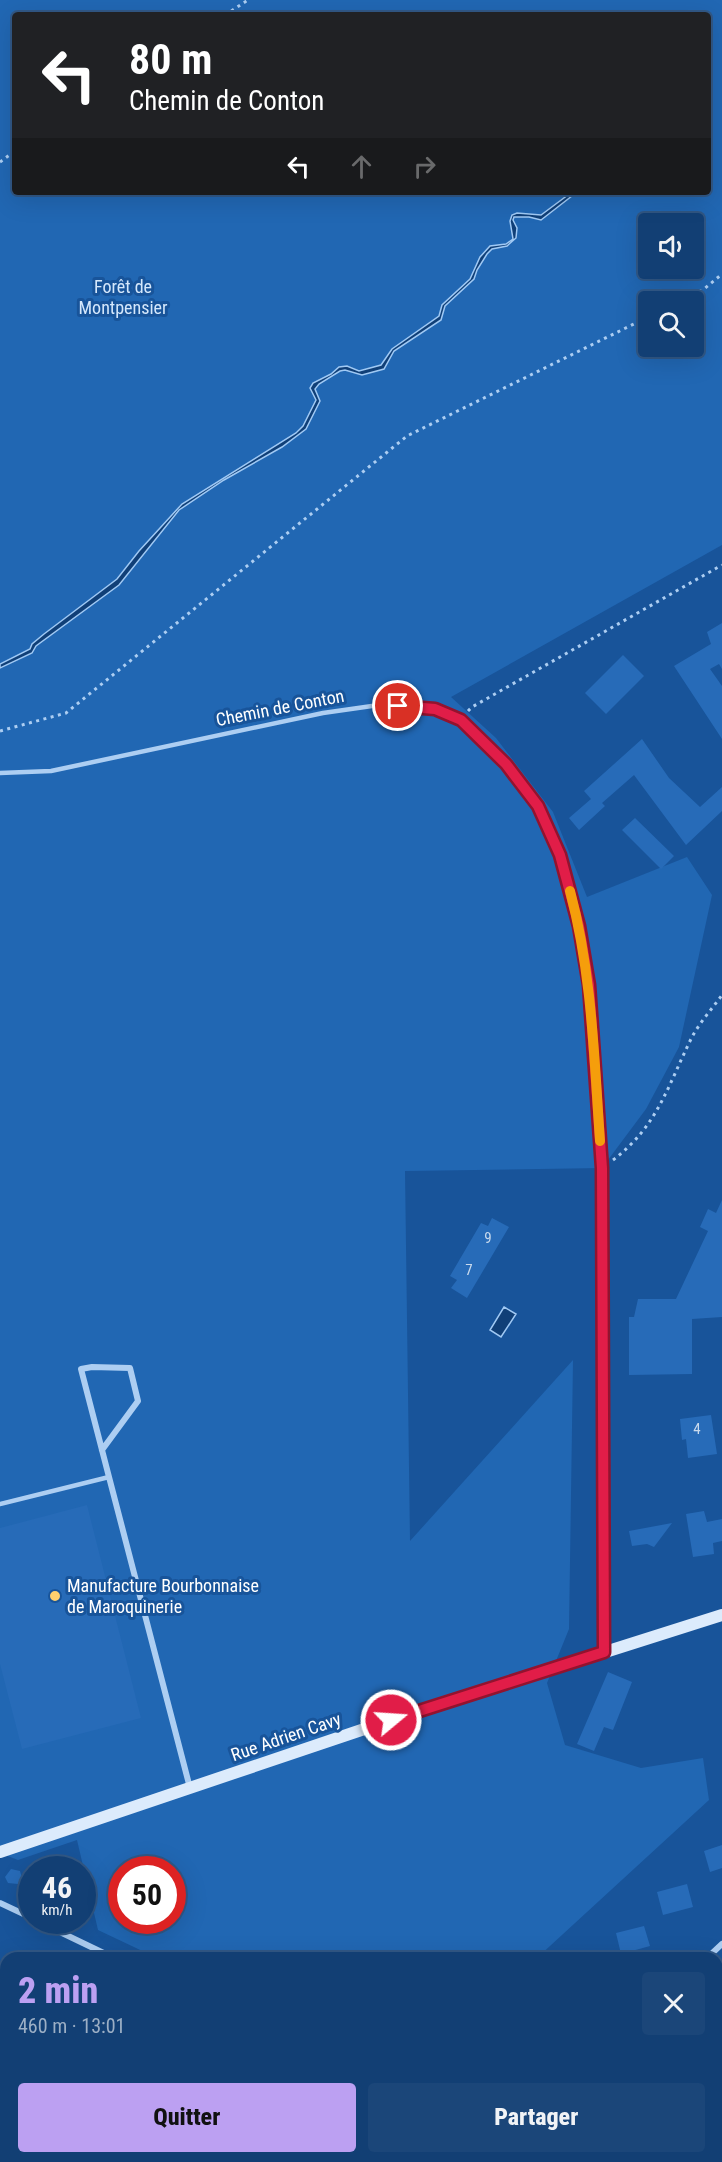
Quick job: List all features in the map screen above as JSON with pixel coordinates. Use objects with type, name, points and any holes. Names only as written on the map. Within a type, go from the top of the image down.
[{"type":"main road","name":"Rue Adrien Cavy","points":[[0,1852],[722,1615]]},
{"type":"street","name":"Chemin de Conton","points":[[435,709],[461,720],[506,764],[538,806],[560,855],[579,926],[589,985],[602,1168],[604,1652]]},
{"type":"street","points":[[102,1450],[138,1401],[130,1368],[81,1369],[102,1450],[109,1477],[190,1788]]},
{"type":"street","points":[[0,1903],[18,1911]]},
{"type":"street","points":[[65,1934],[102,1952]]},
{"type":"lane","name":"Chemin de Conton","points":[[0,773],[51,771],[323,713],[380,705],[435,709]]},
{"type":"lane","points":[[0,1504],[109,1477]]},
{"type":"path","points":[[230,12],[248,0]]},
{"type":"path","points":[[700,291],[722,274]]},
{"type":"path","points":[[0,731],[66,712],[406,436],[638,322]]},
{"type":"path","points":[[461,720],[472,707],[722,565]]},
{"type":"path","points":[[602,1168],[630,1147],[656,1114],[693,1034],[722,995]]},
{"type":"green space","name":"Forêt de Montpensier","points":[[0,0],[722,0],[722,545],[451,697],[496,738],[553,812],[587,897],[687,857],[712,895],[679,1047],[646,1109],[602,1168],[405,1171],[410,1541],[573,1360],[569,1629],[547,1683],[565,1745],[641,1768],[703,1758],[709,1800],[543,1952],[144,1952],[98,1930],[96,1856],[81,1856],[77,1840],[30,1856],[18,1856],[18,1860],[0,1853]]},
{"type":"shaded area","points":[[568,195],[573,195],[541,220],[514,217],[517,228],[516,238],[507,246],[492,249],[487,254],[474,279],[445,306],[441,320],[394,351],[384,369],[362,375],[345,370],[340,371],[319,384],[315,389],[320,401],[306,429],[282,447],[224,480],[179,510],[119,585],[36,646],[32,653],[0,668],[0,664],[30,649],[32,644],[44,634],[117,579],[182,504],[296,433],[303,426],[316,400],[310,388],[313,383],[339,367],[347,366],[359,371],[381,365],[392,349],[439,316],[442,305],[470,279],[480,257],[490,246],[506,244],[513,239],[510,221],[512,215],[517,213],[541,215]]},
{"type":"shaded area","points":[[504,1307],[516,1314],[501,1337],[490,1330]]},
{"type":"building","points":[[722,623],[722,669],[719,664],[710,669],[722,686],[722,739],[674,666],[711,644],[707,632]]},
{"type":"building","points":[[623,655],[644,676],[606,714],[585,693]]},
{"type":"building","points":[[642,739],[669,778],[700,807],[722,787],[722,811],[686,845],[634,775],[602,803],[605,806],[579,830],[569,818],[591,799],[584,791]]},
{"type":"building","points":[[635,818],[674,856],[661,869],[622,830]]},
{"type":"building","points":[[722,1200],[722,1317],[692,1319],[692,1374],[629,1375],[629,1317],[634,1317],[638,1299],[676,1299],[708,1231],[700,1227],[708,1209],[716,1213]]},
{"type":"building","points":[[492,1218],[509,1227],[467,1298],[451,1288],[457,1280],[450,1276],[481,1223],[488,1226]]},
{"type":"building","points":[[711,1415],[717,1454],[688,1458],[686,1439],[682,1440],[680,1419]]},
{"type":"building","name":"Manufacture Bourbonnaise de Maroquinerie","points":[[87,1505],[141,1718],[22,1749],[0,1664],[0,1528]]},
{"type":"building","points":[[704,1511],[707,1522],[722,1519],[722,1541],[713,1543],[714,1554],[693,1557],[686,1514]]},
{"type":"building","points":[[672,1523],[654,1547],[647,1544],[632,1546],[629,1531]]},
{"type":"building","points":[[608,1672],[632,1682],[613,1730],[604,1727],[594,1751],[577,1744]]},
{"type":"building","points":[[722,1845],[722,1868],[710,1872],[704,1851]]},
{"type":"building","points":[[11,1869],[18,1871],[18,1884],[8,1883],[5,1877]]},
{"type":"building","points":[[687,1884],[693,1907],[663,1915],[657,1892]]},
{"type":"building","points":[[644,1926],[650,1946],[621,1952],[616,1933]]},
{"type":"slow traffic","points":[[570,891],[579,926],[589,985],[600,1141]]},
{"type":"place","name":"Manufacture Bourbonnaise de Maroquinerie","points":[[55,1596]]},
{"type":"route","points":[[391,1720],[604,1652],[602,1168],[589,985],[579,926],[560,855],[538,806],[506,764],[461,720],[435,709],[398,706]]}]
